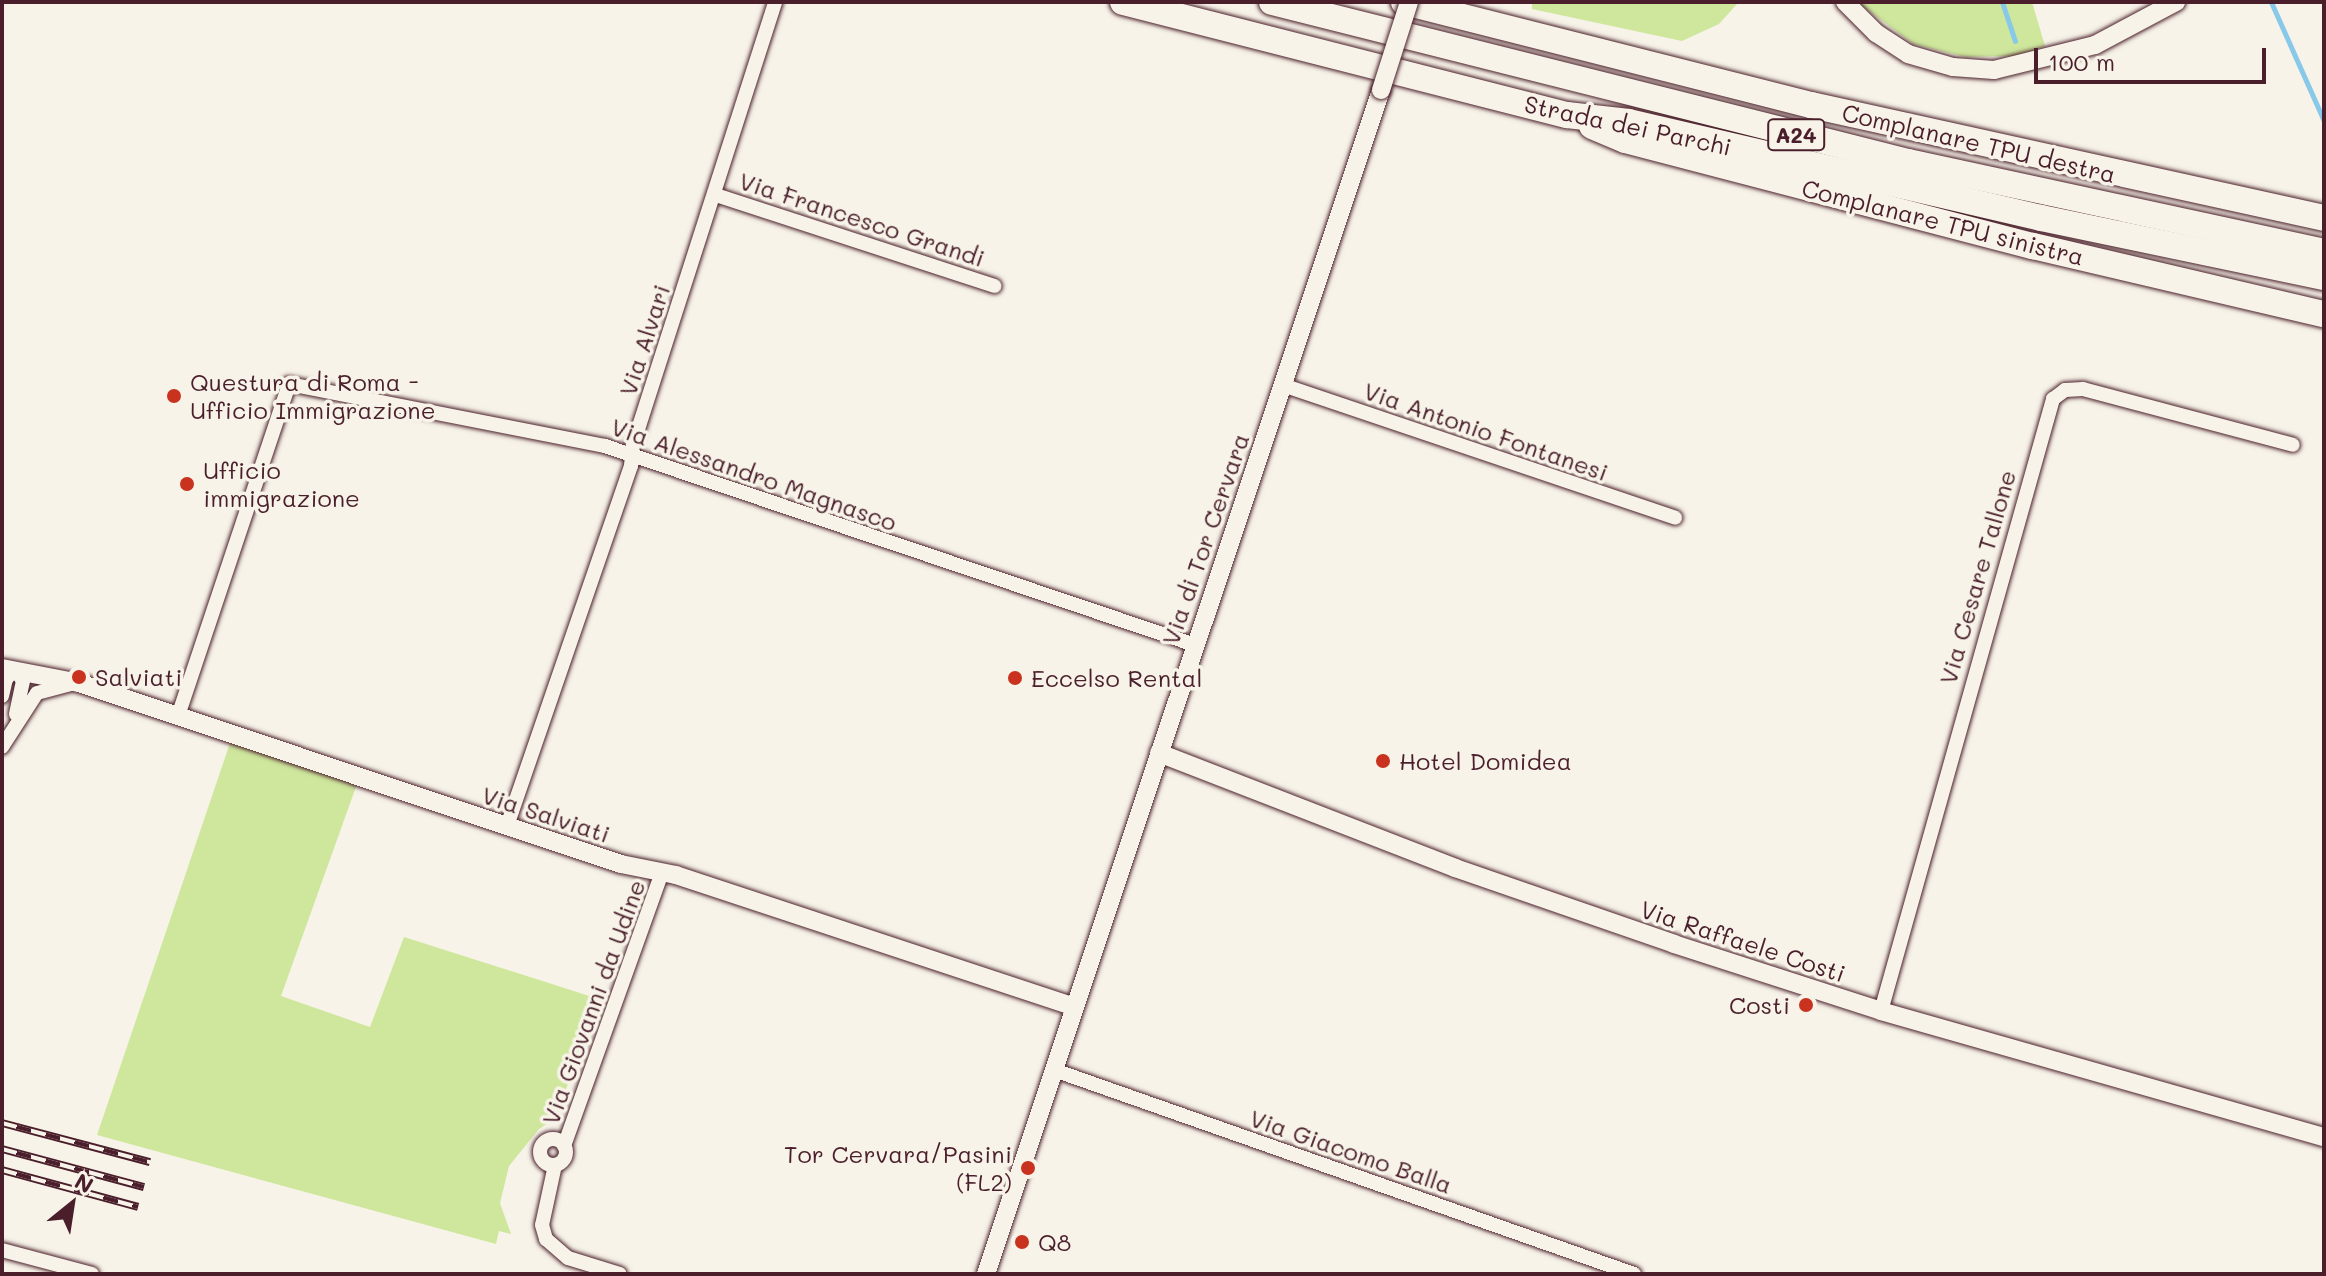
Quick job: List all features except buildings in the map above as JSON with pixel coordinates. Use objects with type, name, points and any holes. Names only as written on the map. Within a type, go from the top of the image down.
[{"type":"highway","name":"Strada dei Parchi","points":[[1123,2],[1567,115],[1629,122],[2041,218],[2324,277]]},
{"type":"highway","name":"Strada dei Parchi","points":[[1272,2],[1832,144],[2324,252]]},
{"type":"highway","name":"Complanare TPU destra","points":[[1406,2],[1811,105],[2324,218]]},
{"type":"highway","name":"Complanare TPU sinistra","points":[[1567,115],[1625,140],[2254,300],[2324,314]]},
{"type":"highway","points":[[2233,199],[2324,206]]},
{"type":"highway","points":[[2254,300],[2299,323],[2324,327]]},
{"type":"street","name":"Via Alvari","points":[[507,826],[632,456],[775,2]]},
{"type":"street","name":"Via di Tor Cervara","points":[[986,1274],[1381,90],[1406,2]]},
{"type":"street","points":[[1845,2],[1876,33],[1908,54],[1953,67],[1994,70],[2095,45],[2176,2]]},
{"type":"street","name":"Via Francesco Grandi","points":[[716,195],[995,286]]},
{"type":"street","name":"Via Alessandro Magnasco","points":[[178,716],[289,384],[605,446],[1195,645]]},
{"type":"street","name":"Via Antonio Fontanesi","points":[[1283,385],[1675,518]]},
{"type":"street","name":"Via Cesare Tallone","points":[[1881,1011],[2053,399],[2065,390],[2083,389],[2293,445]]},
{"type":"street","points":[[8,668],[23,681],[14,722]]},
{"type":"street","points":[[2,696],[8,668]]},
{"type":"street","name":"Via Salviati","points":[[8,668],[79,683],[507,826],[662,872],[1075,1007]]},
{"type":"street","points":[[2,747],[14,722],[37,693],[79,683]]},
{"type":"street","name":"Via Raffaele Costi","points":[[1159,753],[1455,868],[1881,1011],[2324,1137]]},
{"type":"street","name":"Via Giovanni da Udine","points":[[620,1274],[560,1254],[542,1225],[555,1165],[565,1158],[564,1146],[662,872]]},
{"type":"street","name":"Via Giacomo Balla","points":[[1054,1070],[1634,1274]]},
{"type":"street","name":"Via Giovanni da Udine","points":[[555,1165],[543,1160],[541,1148],[550,1140],[564,1146]]},
{"type":"street","points":[[2,1250],[92,1274]]},
{"type":"green space","points":[[1532,2],[1737,4],[1719,24],[1682,41],[1532,9]]},
{"type":"green space","points":[[1857,2],[2032,2],[2045,46],[2015,56],[1965,57],[1913,44]]},
{"type":"green space","points":[[230,743],[357,784],[281,996],[370,1027],[404,937],[605,1001],[580,1047],[557,1117],[539,1129],[509,1166],[500,1203],[511,1234],[499,1231],[496,1244],[97,1135]]},
{"type":"waterway","points":[[2002,2],[2015,41]]},
{"type":"waterway","points":[[2271,2],[2324,121]]},
{"type":"railway","points":[[2,1123],[150,1162]]},
{"type":"railway","points":[[2,1149],[144,1187]]},
{"type":"railway","points":[[2,1170],[138,1207]]},
{"type":"place","name":"Questura di Roma - Ufficio Immigrazione","points":[[174,396]]},
{"type":"place","name":"Ufficio immigrazione","points":[[187,484]]},
{"type":"place","name":"Salviati","points":[[79,677]]},
{"type":"place","name":"Eccelso Rental","points":[[1015,678]]},
{"type":"place","name":"Hotel Domidea","points":[[1383,761]]},
{"type":"place","name":"Costi","points":[[1806,1005]]},
{"type":"place","name":"Tor Cervara/Pasini (FL2)","points":[[1028,1168]]},
{"type":"place","name":"Q8","points":[[1022,1242]]}]
